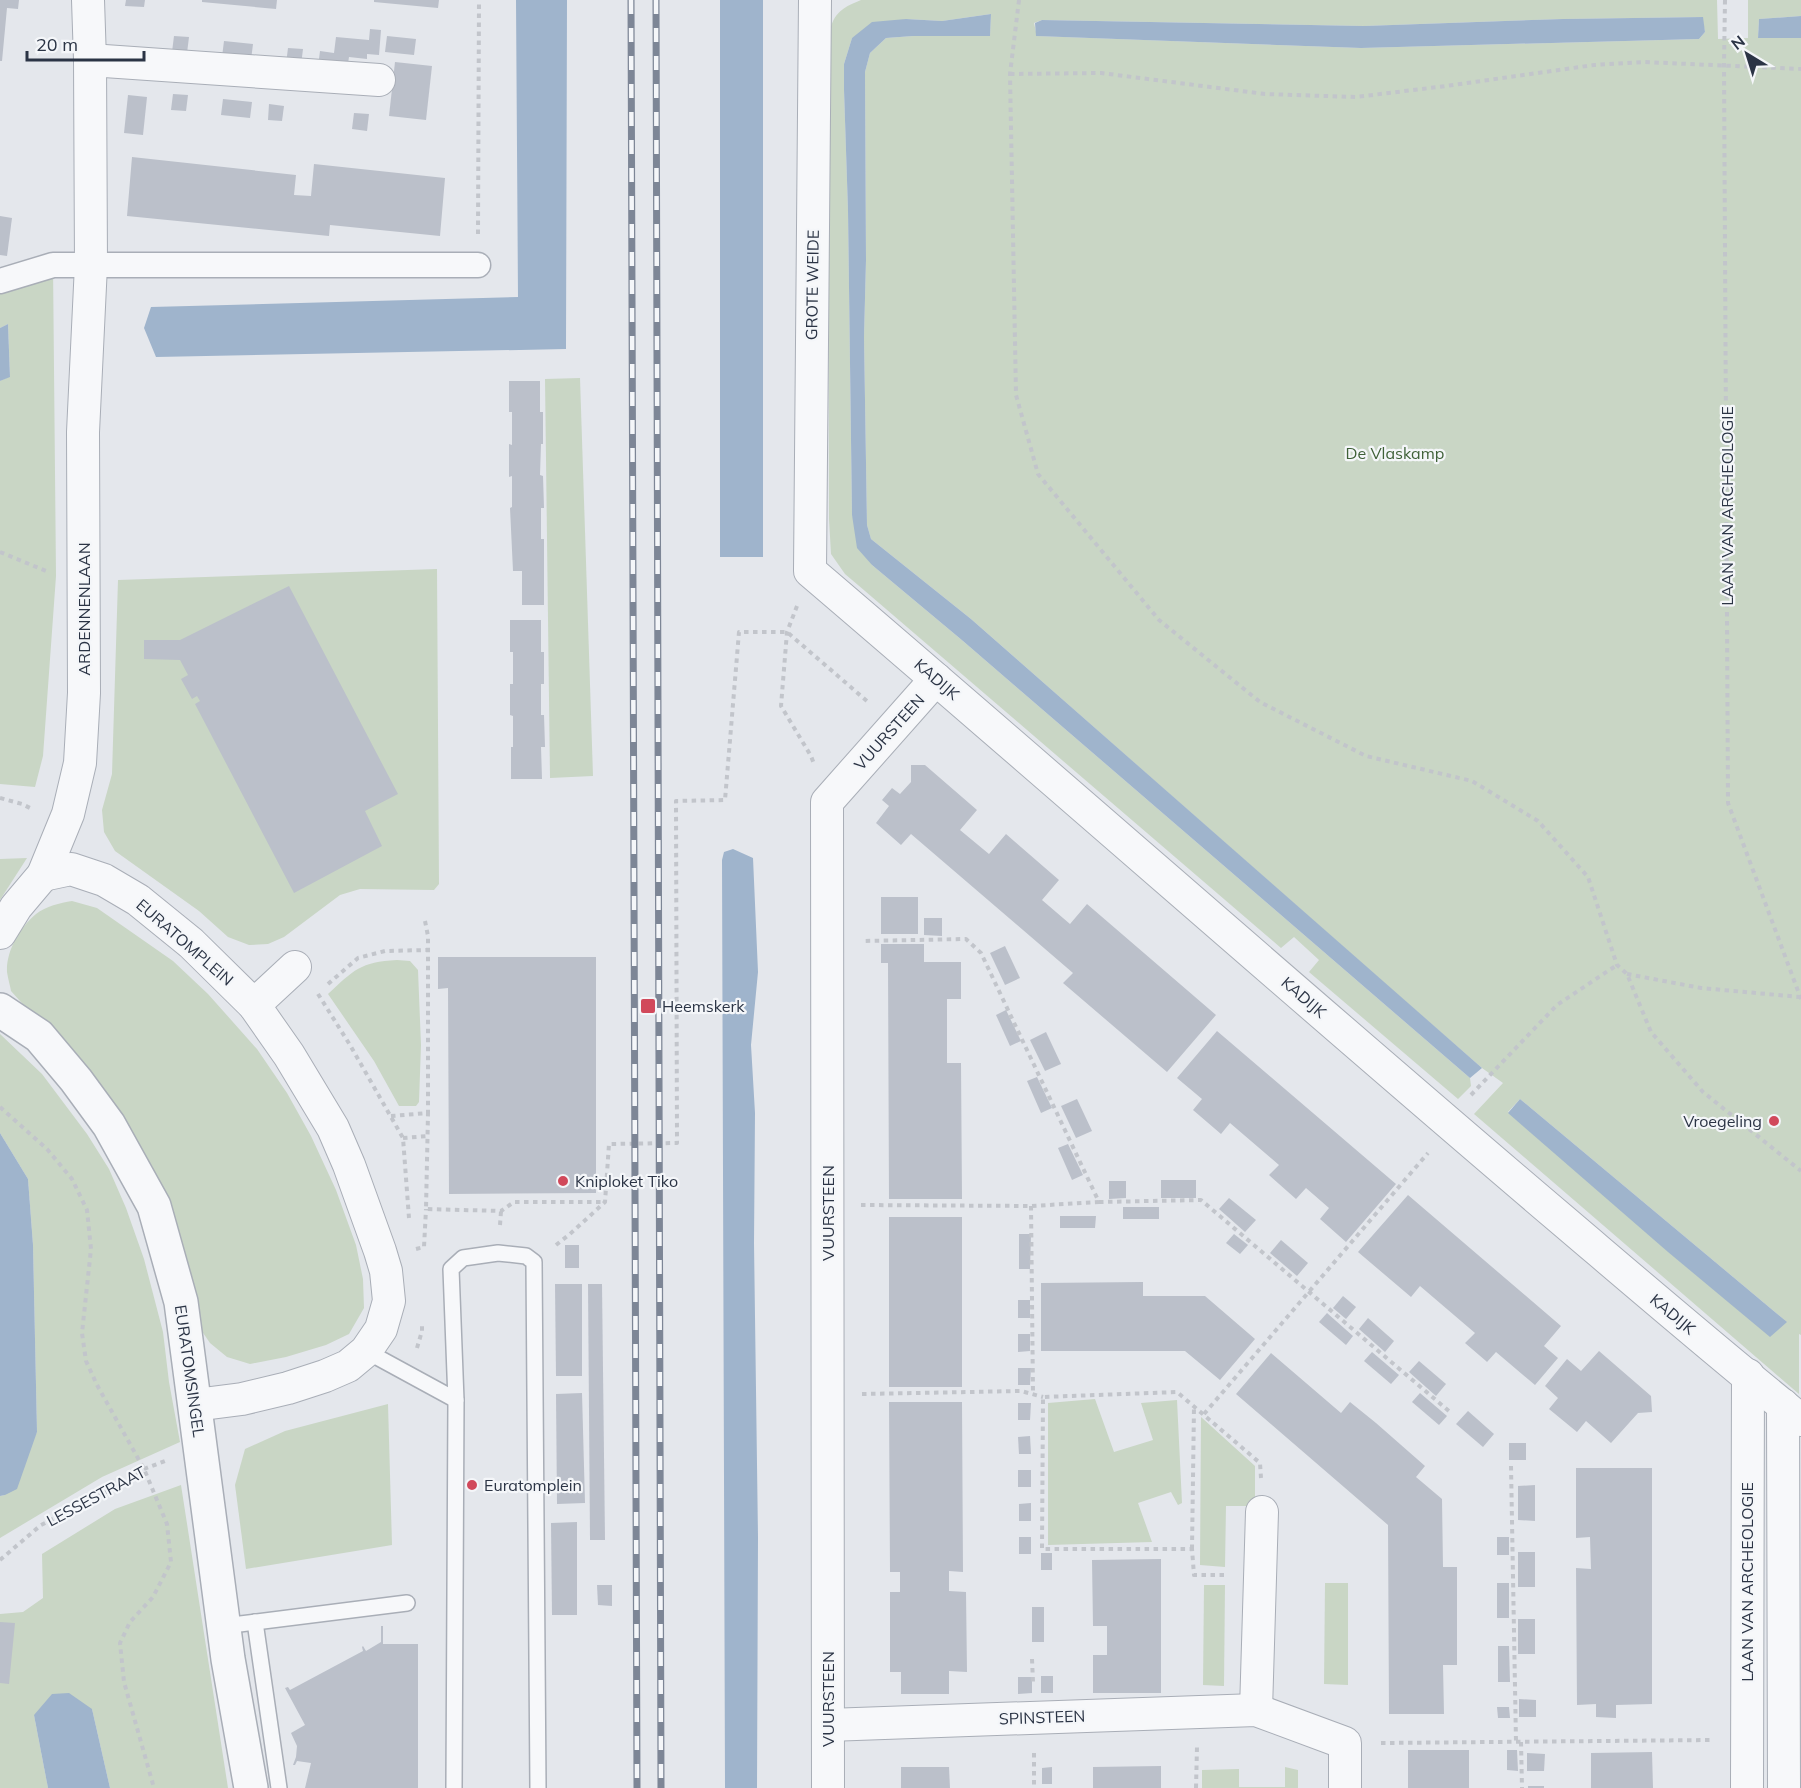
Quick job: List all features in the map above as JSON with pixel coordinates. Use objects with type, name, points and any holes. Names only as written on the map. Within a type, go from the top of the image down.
[{"type":"street","name":"ARDENNENLAAN","points":[[0,933],[16,907],[43,875],[68,814],[80,763],[84,693],[83,432],[91,265],[88,0]]},
{"type":"street","name":"GROTE WEIDE","points":[[810,571],[815,0]]},
{"type":"street","points":[[90,60],[379,80]]},
{"type":"street","points":[[0,281],[53,265],[478,265]]},
{"type":"street","name":"KADIJK","points":[[810,571],[1449,1124],[1792,1413]]},
{"type":"street","name":"VUURSTEEN","points":[[828,1788],[827,802],[936,679]]},
{"type":"street","name":"EURATOMPLEIN","points":[[43,875],[71,869],[104,880],[138,900],[191,943],[254,1005],[289,1055],[333,1128],[380,1251],[386,1272],[389,1301],[381,1329],[366,1351],[348,1366],[288,1388],[242,1399],[195,1405]]},
{"type":"street","points":[[254,1005],[295,967]]},
{"type":"street","name":"EURATOMSINGEL","points":[[0,1010],[39,1036],[76,1080],[109,1125],[154,1206],[181,1302],[201,1447],[239,1624],[251,1788]]},
{"type":"street","name":"LAAN VAN ARCHEOLOGIE","points":[[1747,1788],[1748,1376]]},
{"type":"street","points":[[1784,1788],[1792,1413]]},
{"type":"street","points":[[1256,1710],[1262,1512]]},
{"type":"street","name":"SPINSTEEN","points":[[828,1725],[1256,1710],[1345,1743]]},
{"type":"street","points":[[1345,1743],[1345,1788]]},
{"type":"lane","points":[[454,1788],[456,1400],[451,1269],[463,1258],[498,1253],[526,1256],[534,1262],[538,1788]]},
{"type":"lane","points":[[366,1351],[456,1400]]},
{"type":"lane","points":[[279,1788],[239,1624],[407,1603]]},
{"type":"path","points":[[478,265],[479,0]]},
{"type":"path","points":[[1019,0],[1010,74],[1016,395],[1038,474],[1159,620],[1260,702],[1366,756],[1472,781],[1538,821],[1588,877],[1617,965],[1627,974],[1652,1032],[1702,1092],[1801,1171]]},
{"type":"path","name":"LAAN VAN ARCHEOLOGIE","points":[[1725,0],[1728,803],[1801,998]]},
{"type":"path","points":[[1010,74],[1101,73],[1264,94],[1356,97],[1594,65],[1644,62],[1801,69]]},
{"type":"path","points":[[0,552],[84,587]]},
{"type":"path","points":[[534,1262],[570,1234],[605,1202],[609,1144],[677,1143],[676,801],[725,801],[739,632],[787,632],[895,726]]},
{"type":"path","points":[[787,632],[781,706],[811,756],[827,802]]},
{"type":"path","points":[[425,921],[428,936],[426,1209],[501,1211],[514,1202],[605,1202]]},
{"type":"path","points":[[827,942],[966,939],[981,953],[1099,1202]]},
{"type":"path","points":[[427,950],[385,951],[358,958],[318,993],[391,1116],[428,1113]]},
{"type":"path","points":[[1204,1414],[1497,1066],[1557,1005],[1617,965]]},
{"type":"path","points":[[1627,974],[1701,988],[1801,998]]},
{"type":"path","points":[[0,1107],[47,1149],[72,1179],[87,1210],[92,1249],[82,1333],[86,1360],[144,1469],[168,1524],[171,1562],[153,1597],[130,1622],[120,1643],[124,1682],[154,1788]]},
{"type":"path","points":[[403,1138],[428,1136]]},
{"type":"path","points":[[828,1205],[1031,1206],[1200,1200],[1450,1412]]},
{"type":"path","points":[[1031,1206],[1033,1394]]},
{"type":"path","points":[[500,1227],[501,1211]]},
{"type":"path","points":[[828,1394],[1021,1391],[1043,1396],[1177,1392],[1260,1463],[1262,1512]]},
{"type":"path","points":[[1043,1396],[1042,1549],[1192,1550]]},
{"type":"path","points":[[1194,1406],[1192,1550],[1194,1575],[1260,1575]]},
{"type":"path","name":"LESSESTRAAT","points":[[0,1560],[41,1525],[111,1490],[144,1469],[201,1447]]},
{"type":"path","points":[[1511,1466],[1515,1742]]},
{"type":"path","points":[[1345,1743],[1747,1740]]},
{"type":"path","points":[[1521,1742],[1522,1788]]},
{"type":"green space","name":"De Vlaskamp","points":[[861,0],[1717,0],[1718,39],[1748,38],[1748,0],[1801,0],[1801,16],[1759,19],[1758,38],[1801,38],[1801,1335],[1799,1334],[1799,1394],[1474,1114],[1503,1083],[1482,1068],[1405,1001],[971,619],[871,539],[867,525],[864,337],[865,72],[870,53],[886,38],[990,35],[991,14],[942,21],[906,19],[852,38],[844,64],[852,515],[872,565],[1470,1078],[1471,1086],[1458,1099],[1309,972],[1319,960],[1294,937],[1281,948],[845,574],[831,554],[828,38],[832,23],[838,13]],"holes":[[[1702,17],[1705,32],[1699,39],[1361,48],[1037,36],[1034,23],[1042,20],[1364,26]],[[1520,1099],[1787,1322],[1508,1112]]]},
{"type":"green space","points":[[53,265],[56,576],[43,756],[35,787],[0,784],[0,381],[10,376],[8,324],[0,328],[0,288]]},
{"type":"green space","points":[[580,378],[593,776],[550,778],[545,379]]},
{"type":"green space","points":[[437,569],[439,884],[434,890],[360,889],[340,895],[284,937],[268,944],[249,945],[228,937],[199,911],[115,851],[104,832],[102,810],[112,774],[118,580]]},
{"type":"green space","points":[[27,858],[0,900],[0,859]]},
{"type":"green space","points":[[72,901],[97,908],[173,961],[208,994],[257,1049],[287,1093],[311,1136],[336,1190],[356,1245],[363,1279],[364,1308],[349,1334],[326,1345],[286,1357],[250,1364],[227,1357],[210,1343],[199,1327],[182,1244],[152,1166],[121,1114],[11,991],[7,964],[20,933],[30,919],[40,911],[53,905]]},
{"type":"green space","points":[[397,960],[410,961],[418,970],[421,1045],[419,1102],[416,1106],[399,1106],[374,1061],[328,994],[366,965]]},
{"type":"green space","points":[[0,1034],[42,1074],[87,1134],[109,1169],[144,1259],[163,1332],[180,1442],[102,1477],[0,1538],[0,1496],[5,1495],[37,1432],[33,1245],[28,1179],[0,1133]]},
{"type":"green space","points":[[1095,1399],[1114,1452],[1153,1440],[1141,1403],[1177,1400],[1182,1503],[1178,1505],[1171,1492],[1138,1503],[1152,1542],[1048,1545],[1048,1403]]},
{"type":"green space","points":[[388,1404],[392,1545],[246,1569],[235,1485],[245,1449],[285,1431]]},
{"type":"green space","points":[[1201,1417],[1255,1466],[1255,1506],[1226,1506],[1225,1567],[1200,1565]]},
{"type":"green space","points":[[181,1485],[228,1788],[110,1788],[92,1709],[34,1715],[48,1788],[0,1788],[0,1614],[23,1612],[43,1598],[42,1554],[115,1509]]},
{"type":"green space","points":[[1325,1583],[1348,1583],[1348,1685],[1324,1684]]},
{"type":"green space","points":[[1204,1585],[1225,1585],[1224,1686],[1203,1685]]},
{"type":"green space","points":[[1285,1767],[1298,1770],[1298,1788],[1202,1788],[1202,1770],[1239,1769],[1239,1787],[1285,1787]]},
{"type":"water","points":[[516,0],[567,0],[566,349],[156,357],[144,328],[151,307],[518,297]]},
{"type":"water","points":[[720,0],[763,0],[763,557],[720,557]]},
{"type":"water","points":[[991,14],[990,36],[886,38],[870,53],[865,72],[864,337],[867,525],[871,539],[971,619],[1482,1068],[1470,1078],[872,565],[857,548],[852,515],[844,64],[852,38],[872,22],[906,19],[942,21]]},
{"type":"water","points":[[1801,16],[1801,38],[1758,38],[1759,19]]},
{"type":"water","points":[[1703,17],[1705,32],[1699,39],[1361,48],[1036,36],[1035,23],[1042,20],[1364,26]]},
{"type":"water","points":[[8,324],[10,377],[0,381],[0,328]]},
{"type":"water","points":[[733,849],[753,858],[758,972],[751,1045],[755,1113],[757,1788],[725,1788],[722,860],[724,852]]},
{"type":"water","points":[[1520,1099],[1787,1322],[1770,1337],[1668,1252],[1508,1113]]},
{"type":"water","points":[[0,1133],[28,1179],[33,1245],[37,1432],[17,1489],[0,1496]]},
{"type":"water","points":[[69,1693],[92,1709],[110,1788],[48,1788],[34,1715],[52,1694]]},
{"type":"building","points":[[0,0],[19,0],[18,9],[7,8],[2,61],[0,61]]},
{"type":"building","points":[[126,0],[145,0],[144,7],[125,6]]},
{"type":"building","points":[[202,0],[277,0],[276,9],[202,2]]},
{"type":"building","points":[[374,0],[439,0],[438,8],[374,2]]},
{"type":"building","points":[[370,29],[381,30],[379,55],[367,54],[367,59],[349,57],[347,70],[318,67],[320,51],[334,53],[336,37],[369,40]]},
{"type":"building","points":[[174,36],[189,37],[187,53],[172,52]]},
{"type":"building","points":[[387,36],[416,39],[414,55],[385,52]]},
{"type":"building","points":[[224,41],[253,44],[251,60],[222,57]]},
{"type":"building","points":[[288,48],[303,49],[301,65],[286,64]]},
{"type":"building","points":[[395,62],[432,66],[426,120],[389,116]]},
{"type":"building","points":[[173,94],[188,95],[186,111],[171,110]]},
{"type":"building","points":[[128,95],[147,97],[143,135],[124,133]]},
{"type":"building","points":[[223,99],[252,102],[250,118],[221,115]]},
{"type":"building","points":[[269,104],[284,106],[282,121],[268,120]]},
{"type":"building","points":[[354,113],[369,114],[367,131],[352,129]]},
{"type":"building","points":[[132,157],[296,175],[294,195],[311,196],[314,164],[445,178],[440,236],[330,225],[329,236],[127,216]]},
{"type":"building","points":[[0,216],[12,218],[7,256],[0,255]]},
{"type":"building","points":[[509,381],[540,381],[540,412],[543,412],[540,475],[543,476],[544,508],[541,508],[541,539],[544,539],[544,605],[522,605],[522,571],[513,571],[510,508],[512,507],[512,476],[509,477],[512,412],[509,412]]},
{"type":"building","points":[[289,586],[398,794],[365,811],[382,846],[294,893],[195,704],[200,701],[197,696],[192,699],[181,679],[188,675],[180,660],[144,659],[144,640],[180,640]]},
{"type":"building","points":[[510,620],[541,620],[544,684],[541,684],[541,715],[544,715],[545,747],[541,747],[542,779],[511,779],[513,716],[510,715],[510,684],[513,684],[513,652],[510,652]]},
{"type":"building","points":[[911,765],[925,765],[977,810],[960,830],[989,854],[1006,834],[1059,880],[1042,900],[1070,924],[1087,904],[1216,1015],[1167,1072],[1063,983],[1073,973],[911,834],[901,845],[876,823],[889,806],[882,800],[892,788],[900,794],[911,782]]},
{"type":"building","points":[[881,897],[918,897],[918,934],[881,934]]},
{"type":"building","points":[[924,918],[942,918],[942,936],[924,935]]},
{"type":"building","points":[[881,944],[924,944],[924,962],[961,962],[961,999],[947,999],[947,1063],[961,1063],[962,1199],[889,1199],[888,963],[881,963]]},
{"type":"building","points":[[1005,946],[1020,978],[1005,985],[990,953]]},
{"type":"building","points":[[438,957],[596,957],[596,1193],[449,1194],[448,988],[438,989]]},
{"type":"building","points":[[1006,1010],[1021,1041],[1010,1046],[996,1015]]},
{"type":"building","points":[[1217,1031],[1396,1184],[1346,1242],[1320,1219],[1329,1208],[1306,1188],[1296,1199],[1269,1175],[1279,1165],[1230,1123],[1221,1134],[1193,1110],[1202,1099],[1177,1078]]},
{"type":"building","points":[[1046,1032],[1061,1064],[1045,1071],[1030,1040]]},
{"type":"building","points":[[1037,1077],[1052,1108],[1041,1113],[1027,1081]]},
{"type":"building","points":[[1077,1099],[1092,1131],[1076,1138],[1061,1106]]},
{"type":"building","points":[[1068,1144],[1083,1175],[1072,1180],[1058,1148]]},
{"type":"building","points":[[1161,1180],[1196,1180],[1196,1198],[1161,1198]]},
{"type":"building","points":[[1109,1181],[1126,1181],[1126,1198],[1109,1199]]},
{"type":"building","points":[[1408,1195],[1561,1326],[1544,1346],[1558,1358],[1535,1385],[1496,1352],[1487,1362],[1465,1343],[1475,1333],[1420,1286],[1411,1297],[1358,1252]]},
{"type":"building","points":[[1229,1198],[1256,1220],[1245,1232],[1219,1209]]},
{"type":"building","points":[[1123,1207],[1159,1207],[1159,1219],[1123,1219]]},
{"type":"building","points":[[1060,1216],[1096,1216],[1095,1228],[1060,1228]]},
{"type":"building","points":[[889,1217],[962,1217],[962,1387],[889,1387]]},
{"type":"building","points":[[1019,1234],[1031,1234],[1030,1269],[1019,1269]]},
{"type":"building","points":[[1234,1234],[1248,1245],[1240,1254],[1226,1243]]},
{"type":"building","points":[[1281,1240],[1308,1263],[1297,1276],[1270,1253]]},
{"type":"building","points":[[565,1245],[579,1245],[579,1268],[565,1268]]},
{"type":"building","points":[[1143,1282],[1143,1296],[1205,1296],[1255,1339],[1220,1380],[1185,1351],[1041,1351],[1041,1283]]},
{"type":"building","points":[[555,1284],[582,1284],[582,1376],[556,1376]]},
{"type":"building","points":[[588,1284],[602,1284],[605,1540],[590,1540]]},
{"type":"building","points":[[1343,1296],[1356,1307],[1346,1319],[1333,1308]]},
{"type":"building","points":[[1018,1300],[1030,1300],[1030,1318],[1018,1318]]},
{"type":"building","points":[[1327,1313],[1353,1336],[1346,1345],[1319,1322]]},
{"type":"building","points":[[1368,1318],[1394,1341],[1385,1352],[1359,1329]]},
{"type":"building","points":[[1018,1334],[1030,1334],[1030,1351],[1018,1352]]},
{"type":"building","points":[[1599,1351],[1651,1396],[1652,1412],[1638,1413],[1611,1443],[1586,1421],[1577,1432],[1549,1409],[1558,1398],[1545,1386],[1567,1359],[1581,1371]]},
{"type":"building","points":[[1372,1352],[1399,1375],[1391,1384],[1364,1361]]},
{"type":"building","points":[[1271,1353],[1341,1413],[1350,1402],[1376,1423],[1425,1466],[1416,1477],[1442,1499],[1443,1567],[1457,1567],[1457,1665],[1443,1665],[1444,1714],[1389,1714],[1388,1525],[1236,1394]]},
{"type":"building","points":[[1419,1361],[1446,1384],[1436,1396],[1409,1372]]},
{"type":"building","points":[[1018,1368],[1031,1368],[1030,1385],[1018,1385]]},
{"type":"building","points":[[582,1393],[585,1503],[557,1504],[556,1394]]},
{"type":"building","points":[[1420,1393],[1447,1416],[1439,1425],[1412,1402]]},
{"type":"building","points":[[889,1402],[962,1402],[963,1572],[949,1571],[949,1591],[966,1592],[967,1672],[949,1671],[949,1694],[901,1694],[901,1672],[890,1672],[890,1592],[900,1592],[900,1572],[890,1572]]},
{"type":"building","points":[[1018,1403],[1031,1403],[1030,1420],[1018,1420]]},
{"type":"building","points":[[1468,1411],[1494,1434],[1483,1447],[1456,1424]]},
{"type":"building","points":[[1030,1436],[1031,1454],[1019,1454],[1018,1437]]},
{"type":"building","points":[[1509,1443],[1526,1443],[1526,1460],[1509,1460]]},
{"type":"building","points":[[1576,1468],[1652,1468],[1652,1704],[1616,1705],[1616,1718],[1596,1717],[1596,1704],[1577,1705],[1576,1568],[1591,1569],[1590,1537],[1576,1538]]},
{"type":"building","points":[[1018,1470],[1031,1470],[1031,1487],[1018,1487]]},
{"type":"building","points":[[1535,1485],[1535,1521],[1518,1520],[1518,1486]]},
{"type":"building","points":[[1031,1503],[1031,1521],[1019,1521],[1019,1504]]},
{"type":"building","points":[[577,1522],[577,1615],[552,1615],[551,1523]]},
{"type":"building","points":[[1019,1537],[1031,1537],[1031,1554],[1019,1554]]},
{"type":"building","points":[[1497,1537],[1509,1537],[1509,1555],[1497,1555]]},
{"type":"building","points":[[1518,1552],[1535,1552],[1535,1587],[1518,1587]]},
{"type":"building","points":[[1041,1553],[1052,1553],[1052,1570],[1041,1570]]},
{"type":"building","points":[[1161,1559],[1161,1693],[1093,1693],[1093,1655],[1107,1655],[1107,1626],[1093,1626],[1092,1560]]},
{"type":"building","points":[[1497,1583],[1509,1583],[1509,1618],[1497,1618]]},
{"type":"building","points":[[597,1585],[612,1585],[612,1606],[598,1605]]},
{"type":"building","points":[[1032,1607],[1044,1607],[1044,1642],[1032,1642]]},
{"type":"building","points":[[1518,1619],[1535,1619],[1535,1654],[1518,1654]]},
{"type":"building","points":[[0,1622],[15,1623],[9,1684],[0,1683]]},
{"type":"building","points":[[381,1626],[383,1626],[383,1644],[418,1644],[418,1788],[305,1788],[311,1763],[297,1761],[293,1765],[297,1746],[291,1733],[305,1725],[285,1688],[288,1687],[290,1690],[363,1651],[363,1646],[366,1651],[381,1642]]},
{"type":"building","points":[[1498,1646],[1509,1646],[1510,1682],[1498,1682]]},
{"type":"building","points":[[1041,1676],[1053,1676],[1053,1693],[1041,1693]]},
{"type":"building","points":[[1018,1677],[1032,1677],[1032,1693],[1018,1694]]},
{"type":"building","points":[[1519,1699],[1536,1700],[1536,1717],[1519,1717]]},
{"type":"building","points":[[1497,1707],[1509,1707],[1510,1718],[1498,1718]]},
{"type":"building","points":[[1408,1750],[1469,1750],[1469,1788],[1408,1788]]},
{"type":"building","points":[[1507,1750],[1517,1750],[1518,1771],[1507,1770]]},
{"type":"building","points":[[1652,1752],[1653,1788],[1591,1788],[1591,1753]]},
{"type":"building","points":[[1527,1753],[1545,1754],[1544,1771],[1527,1771]]},
{"type":"building","points":[[1161,1766],[1161,1788],[1093,1788],[1093,1767]]},
{"type":"building","points":[[901,1767],[949,1767],[950,1788],[901,1788]]},
{"type":"building","points":[[1052,1767],[1052,1784],[1042,1784],[1042,1768]]},
{"type":"building","points":[[1528,1786],[1544,1786],[1544,1788],[1528,1788]]},
{"type":"railway","points":[[631,0],[637,1788]]},
{"type":"railway","points":[[656,0],[661,1788]]},
{"type":"place","name":"Heemskerk","points":[[648,1006]]},
{"type":"place","name":"Vroegeling","points":[[1774,1121]]},
{"type":"place","name":"Kniploket Tiko","points":[[563,1181]]},
{"type":"place","name":"Euratomplein","points":[[472,1485]]}]
